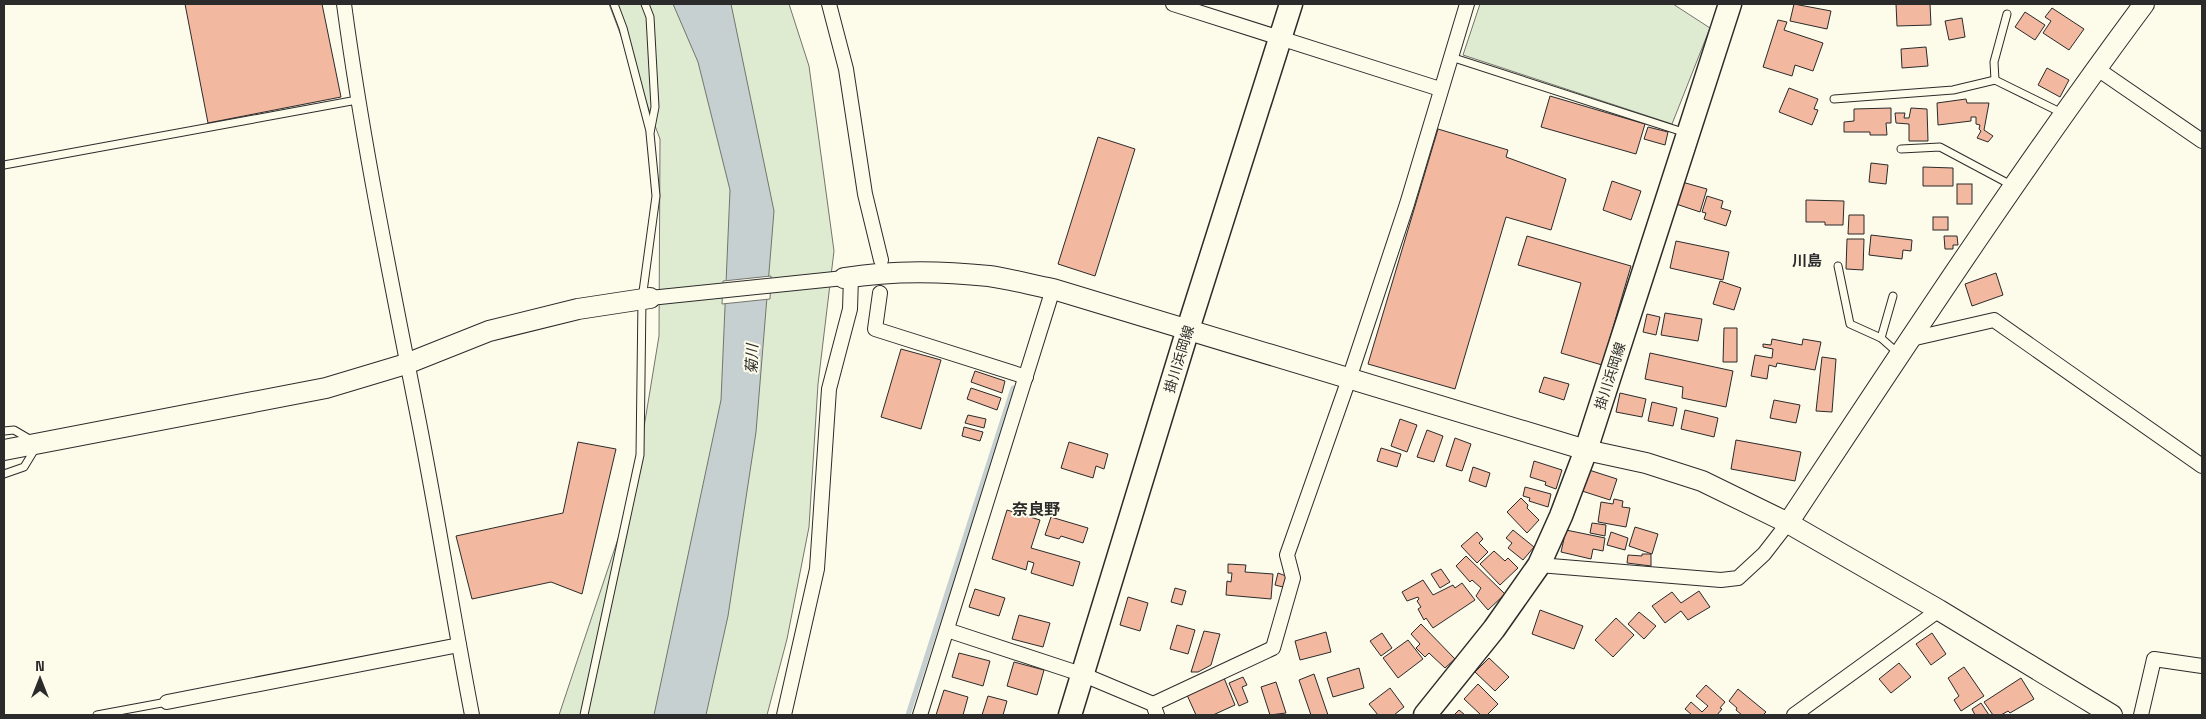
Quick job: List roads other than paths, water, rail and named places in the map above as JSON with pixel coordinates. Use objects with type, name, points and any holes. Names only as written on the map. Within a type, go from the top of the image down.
[{"type":"main road","name":"掛川浜岡線","points":[[1070,715],[1084,676],[1188,329],[1290,4]]},
{"type":"main road","name":"掛川浜岡線","points":[[1425,715],[1494,629],[1539,565],[1561,516],[1586,450],[1730,4]]},
{"type":"street","points":[[344,4],[357,100],[406,364],[415,401],[472,715]]},
{"type":"street","points":[[829,4],[846,69],[865,194],[880,260]]},
{"type":"street","points":[[1173,4],[1440,89]]},
{"type":"street","points":[[947,630],[1084,676],[1155,710],[1272,648],[1293,578],[1287,555],[1349,379],[1407,204],[1467,4]]},
{"type":"street","points":[[1539,565],[1721,580],[1738,578],[1764,554],[1788,523],[2064,114],[2144,4]]},
{"type":"street","points":[[2096,68],[2202,142]]},
{"type":"street","points":[[4,450],[317,390],[406,364],[489,331],[578,308],[646,298],[885,273],[944,273],[991,276],[1053,289],[1586,450],[1646,463],[1702,481],[1788,523],[1939,610],[2112,715]]},
{"type":"street","points":[[784,715],[817,569],[829,389],[850,309],[848,277]]},
{"type":"street","points":[[920,715],[1053,289]]},
{"type":"street","points":[[880,293],[875,329],[1026,377]]},
{"type":"street","points":[[1905,347],[1994,320],[2202,466]]},
{"type":"street","points":[[1794,715],[1939,610]]},
{"type":"street","points":[[167,702],[458,645]]},
{"type":"street","points":[[2141,715],[2154,659],[2202,666]]},
{"type":"lane","points":[[584,715],[640,455],[646,298],[656,196],[650,134],[623,28],[614,4]]},
{"type":"lane","points":[[645,4],[650,17],[655,107],[650,134]]},
{"type":"lane","points":[[1995,80],[1994,62],[2007,14]]},
{"type":"lane","points":[[1450,56],[1688,134]]},
{"type":"lane","points":[[1834,99],[1953,90],[1995,80],[2064,114]]},
{"type":"lane","points":[[4,166],[357,100]]},
{"type":"lane","points":[[1901,149],[1940,147],[2014,187]]},
{"type":"lane","points":[[1838,266],[1850,324],[1905,347]]},
{"type":"lane","points":[[1881,338],[1893,296]]},
{"type":"lane","points":[[4,431],[14,430],[37,444],[24,468],[4,474]]},
{"type":"lane","points":[[97,715],[167,702]]},
{"type":"water","name":"菊川","points":[[673,4],[731,4],[774,211],[756,432],[728,616],[706,715],[654,715],[721,400],[730,190],[698,62]]},
{"type":"waterway","points":[[908,715],[1013,388]]},
{"type":"district","name":"川島","points":[[1807,261]]},
{"type":"district","name":"奈良野","points":[[1036,509]]}]
